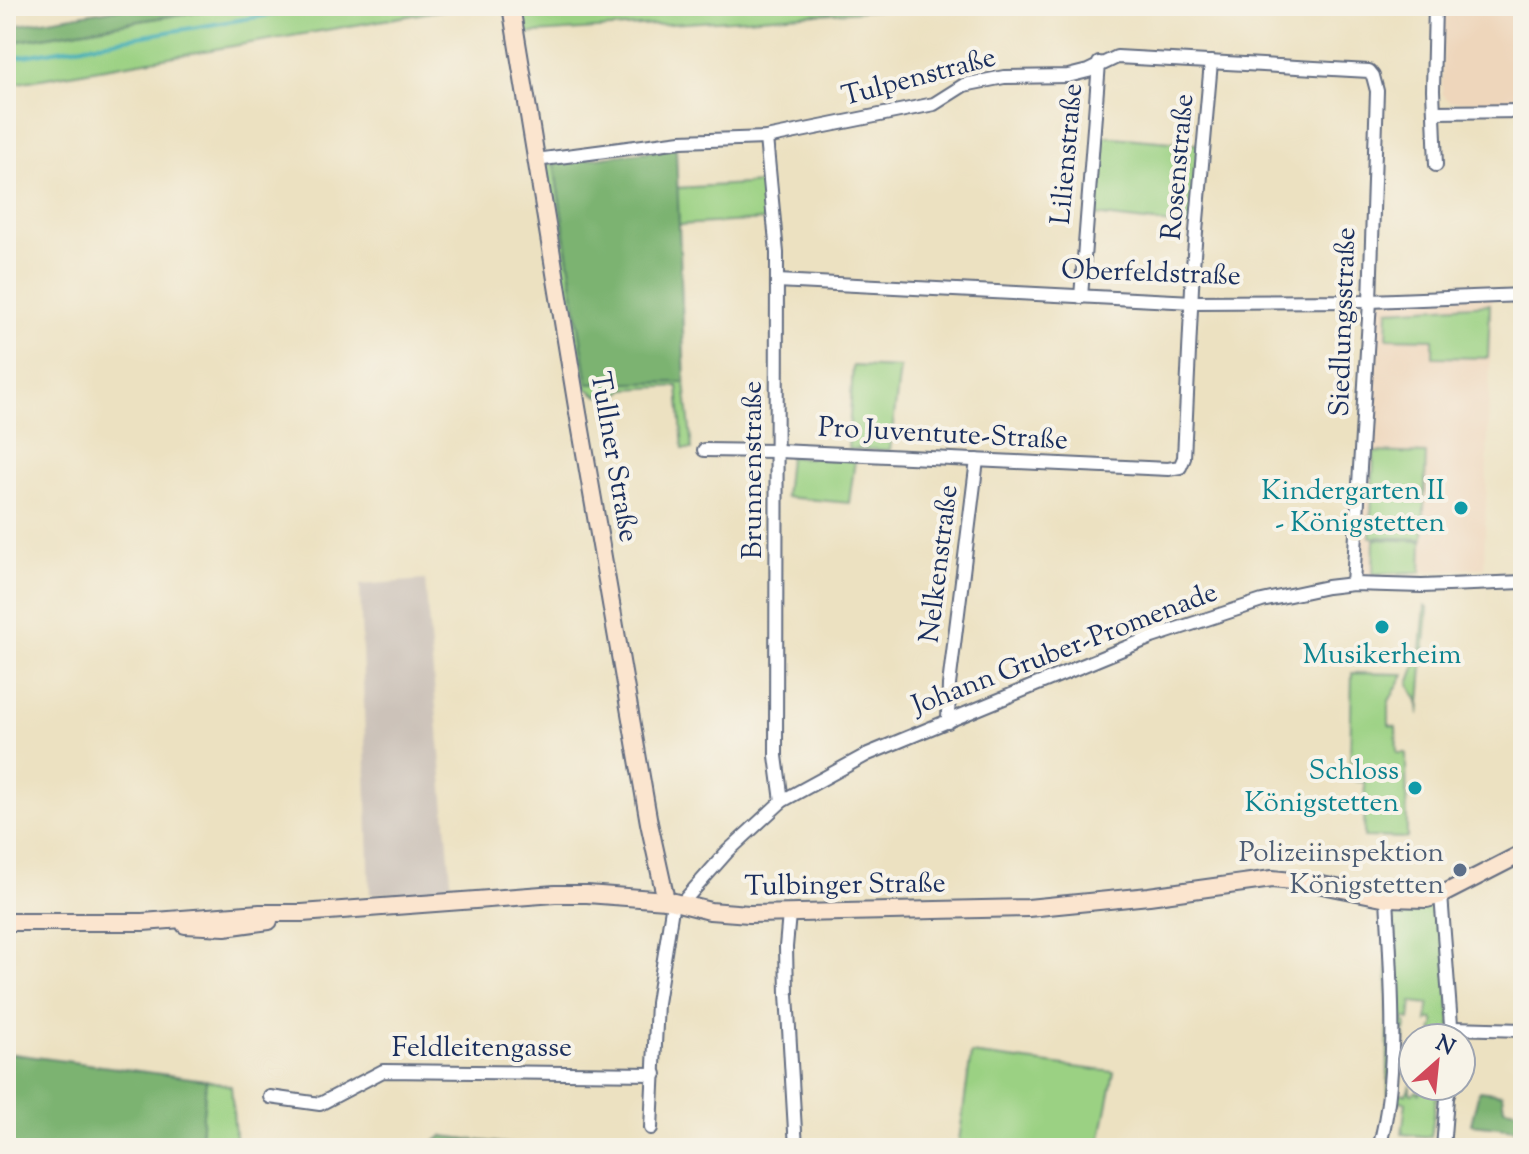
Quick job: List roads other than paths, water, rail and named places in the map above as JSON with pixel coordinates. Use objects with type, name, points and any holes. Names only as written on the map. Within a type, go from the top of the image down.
[{"type":"main road","name":"Tullner Straße","points":[[512,14],[649,823],[673,902]]},
{"type":"main road","points":[[1441,895],[1523,853]]},
{"type":"main road","name":"Tulbinger Straße","points":[[6,922],[143,922],[555,894],[673,902],[710,911],[789,914],[1028,908],[1158,895],[1272,879],[1300,881],[1387,898],[1427,899],[1441,895]]},
{"type":"street","points":[[1435,6],[1436,165]]},
{"type":"street","name":"Tulpenstraße","points":[[536,160],[681,141],[766,138],[934,104],[964,85],[1004,77],[1068,76],[1088,71],[1099,63],[1117,57],[1361,69]]},
{"type":"street","name":"Rosenstraße","points":[[1180,467],[1184,458],[1193,266],[1211,62]]},
{"type":"street","name":"Lilienstraße","points":[[1081,297],[1099,63]]},
{"type":"street","name":"Siedlungsstraße","points":[[1353,584],[1370,301],[1377,91],[1373,76],[1361,69]]},
{"type":"street","points":[[1435,112],[1523,111]]},
{"type":"street","name":"Brunnenstraße","points":[[766,138],[777,253],[776,756],[782,801]]},
{"type":"street","name":"Oberfeldstraße","points":[[777,281],[1193,302],[1370,301],[1523,295]]},
{"type":"street","name":"Pro Juventute-Straße","points":[[704,450],[1050,465],[1180,467]]},
{"type":"street","name":"Nelkenstraße","points":[[948,722],[949,685],[977,460]]},
{"type":"street","name":"Johann Gruber-Promenade","points":[[673,902],[782,801],[868,754],[1070,669],[1211,617],[1299,592],[1353,584],[1422,586],[1523,582]]},
{"type":"street","points":[[1441,895],[1450,1022]]},
{"type":"street","points":[[1379,1148],[1388,1095],[1392,1012],[1387,898]]},
{"type":"street","points":[[651,1128],[657,1003],[673,902]]},
{"type":"street","points":[[789,914],[787,994],[796,1148]]},
{"type":"street","points":[[1477,1032],[1523,1030]]},
{"type":"street","name":"Feldleitengasse","points":[[270,1097],[320,1104],[383,1071],[655,1074]]},
{"type":"street","points":[[1443,1148],[1447,1102]]},
{"type":"waterway","points":[[6,59],[323,6]]},
{"type":"place","name":"Kindergarten II - Königstetten","points":[[1461,508]]},
{"type":"place","name":"Musikerheim","points":[[1382,627]]},
{"type":"place","name":"Schloss Königstetten","points":[[1415,788]]},
{"type":"place","name":"Polizeiinspektion Königstetten","points":[[1460,870]]}]
